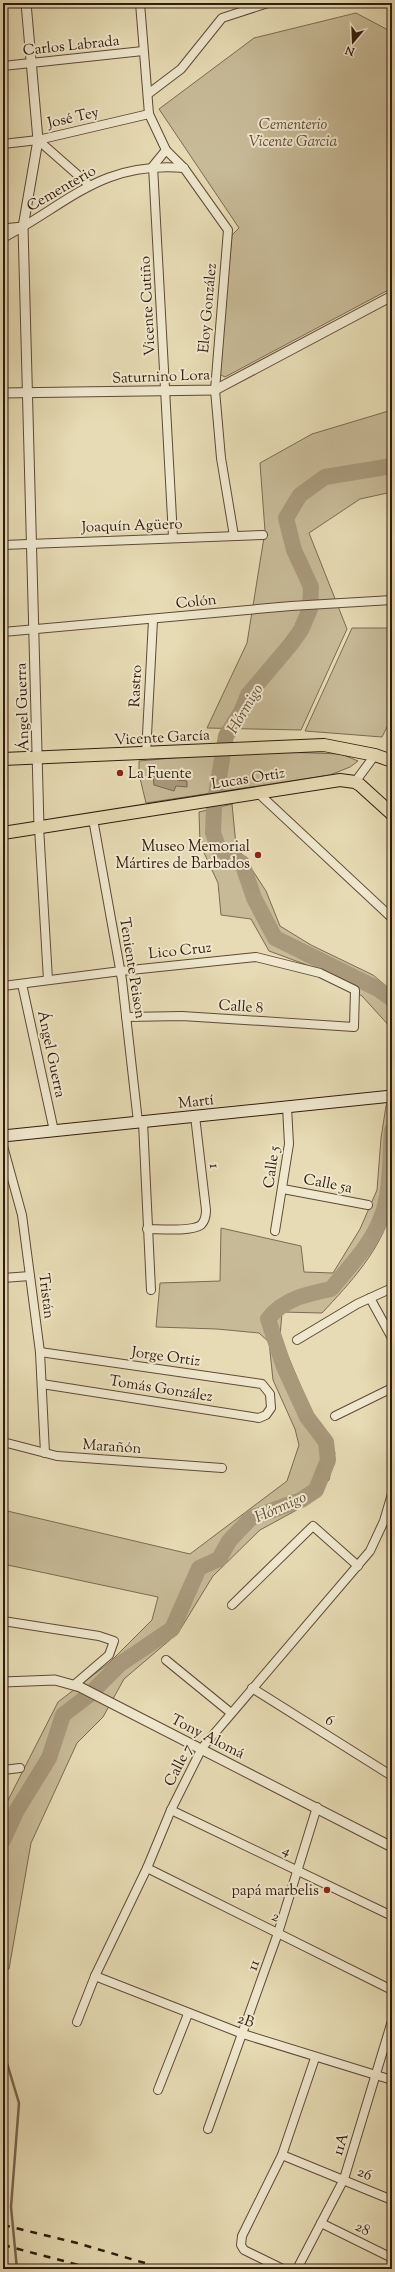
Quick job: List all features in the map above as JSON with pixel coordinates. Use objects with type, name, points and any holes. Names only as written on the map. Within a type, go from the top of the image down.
[{"type":"main road","name":"Vicente García","points":[[3,759],[146,754],[324,745],[375,755],[392,761]]},
{"type":"main road","name":"Lucas Ortiz","points":[[3,833],[93,820],[257,792],[340,780],[355,782]]},
{"type":"main road","points":[[355,782],[392,814]]},
{"type":"main road","name":"Martí","points":[[3,1136],[391,1096]]},
{"type":"street","name":"Ángel Guerra","points":[[26,3],[30,63],[38,140],[23,227],[39,827],[48,980]]},
{"type":"street","points":[[140,3],[149,114],[166,150],[184,168]]},
{"type":"street","points":[[148,94],[181,69],[222,18],[268,3]]},
{"type":"street","name":"Carlos Labrada","points":[[3,66],[143,51]]},
{"type":"street","name":"José Tey","points":[[3,144],[38,140],[149,114]]},
{"type":"street","points":[[38,140],[88,184]]},
{"type":"street","points":[[153,166],[166,150]]},
{"type":"street","name":"Cementerio","points":[[3,238],[23,227],[88,184],[118,173],[153,166],[184,168]]},
{"type":"street","name":"Vicente Cutiño","points":[[153,166],[173,537]]},
{"type":"street","name":"Eloy González","points":[[184,168],[228,230],[215,390],[221,458],[234,536]]},
{"type":"street","points":[[3,229],[23,227]]},
{"type":"street","name":"Saturnino Lora","points":[[3,393],[166,392],[215,390],[392,296]]},
{"type":"street","name":"Joaquín Agüero","points":[[3,544],[263,535]]},
{"type":"street","name":"Colón","points":[[3,632],[153,620],[291,606],[392,600]]},
{"type":"street","name":"Rastro","points":[[146,754],[153,620]]},
{"type":"street","points":[[355,782],[375,755]]},
{"type":"street","points":[[257,792],[392,918]]},
{"type":"street","name":"Teniente Peison","points":[[93,820],[121,971],[141,1122],[152,1290]]},
{"type":"street","name":"Lico Cruz","points":[[3,986],[121,971],[256,957],[320,974],[355,990],[354,1027]]},
{"type":"street","name":"Ángel Guerra","points":[[22,984],[54,1131]]},
{"type":"street","name":"Calle 8","points":[[126,1017],[182,1016],[354,1027]]},
{"type":"street","name":"Calle 5","points":[[274,1231],[283,1189],[289,1144],[287,1107]]},
{"type":"street","name":"1","points":[[147,1229],[192,1227],[200,1225],[205,1220],[206,1210],[195,1116]]},
{"type":"street","name":"Tristán","points":[[3,1146],[22,1215],[40,1352],[45,1453]]},
{"type":"street","name":"Calle 5a","points":[[283,1189],[368,1205]]},
{"type":"street","points":[[3,1278],[30,1276]]},
{"type":"street","points":[[296,1340],[370,1298],[392,1288]]},
{"type":"street","points":[[370,1298],[392,1338]]},
{"type":"street","name":"Jorge Ortiz","points":[[40,1352],[262,1384],[270,1394],[271,1408]]},
{"type":"street","name":"Tomás González","points":[[42,1384],[259,1418],[266,1415],[271,1408]]},
{"type":"street","points":[[335,1416],[392,1388]]},
{"type":"street","name":"Marañón","points":[[3,1442],[57,1456],[222,1468]]},
{"type":"street","name":"Calle 7","points":[[77,2022],[95,1976],[147,1868],[171,1810],[202,1748],[370,1551],[384,1521],[392,1494]]},
{"type":"street","points":[[232,1605],[313,1526],[358,1566]]},
{"type":"street","points":[[3,1621],[98,1636],[114,1642],[109,1655],[77,1686]]},
{"type":"street","points":[[166,1660],[231,1713]]},
{"type":"street","name":"Tony Alomá","points":[[3,1682],[55,1680],[77,1686],[106,1699],[202,1748],[392,1847]]},
{"type":"street","name":"6","points":[[252,1688],[392,1776]]},
{"type":"street","points":[[3,1770],[20,1768]]},
{"type":"street","name":"11","points":[[208,2129],[278,1933],[317,1807]]},
{"type":"street","name":"4","points":[[171,1810],[392,1916]]},
{"type":"street","name":"2","points":[[147,1868],[392,1990]]},
{"type":"street","name":"2B","points":[[95,1976],[188,2014],[243,2034],[315,2058],[392,2080]]},
{"type":"street","points":[[158,2090],[188,2014]]},
{"type":"street","name":"11A","points":[[297,2269],[344,2179],[392,2021]]},
{"type":"street","points":[[282,2269],[251,2255],[244,2250],[242,2245],[242,2236],[282,2155],[315,2058]]},
{"type":"street","name":"26","points":[[282,2155],[391,2197]]},
{"type":"street","name":"28","points":[[321,2223],[392,2258]]},
{"type":"green space","name":"Cementerio Vicente Garcia","points":[[356,13],[392,32],[392,288],[225,377],[219,374],[232,235],[239,228],[159,109],[254,38]]},
{"type":"green space","points":[[392,410],[392,492],[360,499],[309,533],[347,629],[301,730],[207,728],[247,643],[265,531],[260,463],[312,434]]},
{"type":"green space","points":[[352,628],[392,628],[392,717],[382,737],[305,731]]},
{"type":"green space","points":[[283,752],[341,754],[358,761],[350,767],[330,775],[146,803],[139,774],[139,761]]},
{"type":"green space","points":[[232,804],[236,845],[266,891],[280,926],[311,945],[373,975],[392,991],[392,1029],[362,996],[307,965],[269,951],[251,919],[221,915],[218,883],[200,844],[199,812]]},
{"type":"green space","points":[[392,1088],[392,1208],[380,1238],[364,1265],[322,1313],[282,1312],[280,1337],[309,1406],[335,1453],[329,1480],[304,1506],[260,1530],[213,1576],[178,1633],[124,1679],[103,1717],[77,1743],[31,1843],[9,1969],[3,1969],[3,1810],[58,1702],[109,1663],[152,1620],[158,1597],[3,1564],[3,1510],[190,1554],[287,1481],[299,1445],[295,1429],[273,1380],[269,1342],[259,1333],[217,1329],[156,1327],[160,1283],[220,1281],[221,1228],[301,1246],[304,1272],[333,1273],[360,1229],[377,1190],[381,1138],[386,1106]]},
{"type":"shaded area","points":[[166,771],[177,780],[187,781],[187,787],[176,786],[174,791],[154,785],[153,777]]},
{"type":"waterway","name":"Hórmigo","points":[[392,466],[325,477],[300,495],[286,518],[294,550],[311,587],[310,609],[301,630],[291,644],[248,695],[241,712],[226,736],[214,806],[213,833],[219,849],[242,863],[254,898],[275,938],[378,989],[392,999]]},
{"type":"waterway","name":"Hórmigo","points":[[3,1840],[17,1810],[49,1758],[63,1715],[89,1695],[120,1664],[172,1629],[199,1568],[219,1559],[229,1541],[251,1518],[301,1500],[316,1490],[328,1460],[326,1442],[307,1417],[284,1367],[268,1319],[274,1312],[296,1298],[331,1289],[366,1247],[377,1228],[387,1198],[392,1130]]},
{"type":"waterway","name":"Hórmigo","points":[[3,2050],[19,2103],[11,2207],[17,2269]]},
{"type":"railway","points":[[3,2225],[77,2243],[165,2269]]},
{"type":"railway","points":[[3,2245],[94,2269]]},
{"type":"place","name":"La Fuente","points":[[120,773]]},
{"type":"place","name":"Museo Memorial Mártires de Barbados","points":[[258,855]]},
{"type":"place","name":"papá marbelis","points":[[327,1890]]}]
